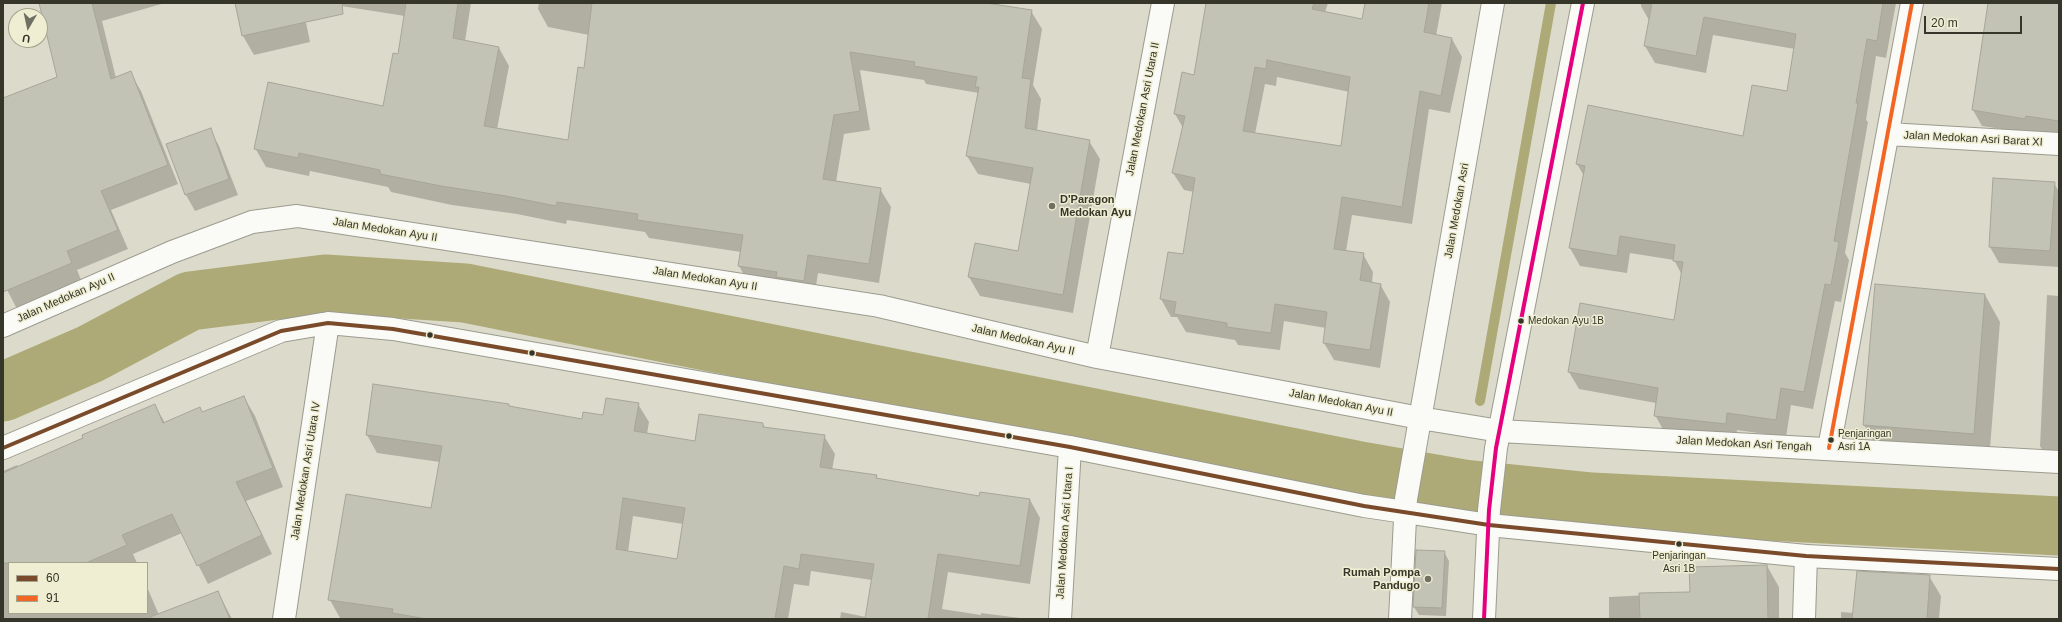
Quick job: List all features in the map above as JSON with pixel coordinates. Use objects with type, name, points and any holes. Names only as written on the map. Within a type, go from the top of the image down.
[{"type":"street","name":"Jalan Medokan Asri","points":[[1400,619],[1406,506],[1493,3]]},
{"type":"street","points":[[1484,619],[1489,518],[1498,439],[1583,3]]},
{"type":"street","points":[[1829,448],[1912,3]]},
{"type":"street","name":"Jalan Medokan Asri Utara II","points":[[1097,357],[1158,4]]},
{"type":"street","name":"Jalan Medokan Asri Barat XI","points":[[1888,134],[2059,144]]},
{"type":"street","name":"Jalan Medokan Ayu II","points":[[3,326],[180,249],[252,222],[297,216],[878,306],[1097,357],[1419,424]]},
{"type":"street","points":[[3,448],[281,331],[328,323],[401,331],[1070,447],[1364,506],[1406,506],[1489,518],[1806,556],[2059,569]]},
{"type":"street","name":"Jalan Medokan Asri Utara IV","points":[[284,619],[328,323]]},
{"type":"street","points":[[1419,424],[1498,439]]},
{"type":"street","name":"Jalan Medokan Asri Tengah","points":[[1498,439],[1829,448],[2059,462]]},
{"type":"street","name":"Jalan Medokan Asri Utara I","points":[[1060,619],[1070,447]]},
{"type":"street","points":[[1804,619],[1806,556]]},
{"type":"building","points":[[39,3],[92,3],[111,79],[131,71],[168,165],[101,191],[118,230],[67,251],[72,263],[3,292],[3,98],[57,77],[48,40],[48,8],[40,8]]},
{"type":"building","points":[[235,3],[342,3],[343,14],[242,36]]},
{"type":"building","points":[[406,3],[458,3],[453,38],[499,47],[484,126],[568,140],[578,67],[584,68],[592,3],[986,3],[1032,10],[1022,78],[1031,79],[1025,128],[1090,140],[1063,295],[968,277],[975,243],[1018,251],[1033,168],[966,156],[979,87],[975,87],[977,77],[914,66],[915,62],[850,52],[860,111],[834,115],[823,179],[881,188],[869,264],[808,255],[804,281],[776,277],[777,272],[738,266],[743,235],[637,220],[638,214],[557,202],[556,206],[506,196],[441,186],[380,174],[380,170],[299,153],[298,158],[254,149],[268,82],[383,106],[393,53],[398,54]]},
{"type":"building","points":[[1206,3],[1314,3],[1312,9],[1362,19],[1365,3],[1429,3],[1424,32],[1452,38],[1441,96],[1420,91],[1402,207],[1342,197],[1334,249],[1364,253],[1360,280],[1381,284],[1370,350],[1323,343],[1327,312],[1275,304],[1271,333],[1227,327],[1227,323],[1174,314],[1176,302],[1160,299],[1168,252],[1183,254],[1195,178],[1172,173],[1185,116],[1174,114],[1182,72],[1194,75]],"holes":[[[1267,60],[1350,77],[1341,146],[1243,131],[1255,67],[1266,69]]]},
{"type":"building","points":[[1652,3],[1883,3],[1877,41],[1867,39],[1856,103],[1858,103],[1834,241],[1839,242],[1831,285],[1825,284],[1804,392],[1781,388],[1776,420],[1727,413],[1726,424],[1654,416],[1658,388],[1568,372],[1580,303],[1674,320],[1683,262],[1673,261],[1675,245],[1620,236],[1617,256],[1569,248],[1585,166],[1576,164],[1588,105],[1743,136],[1752,85],[1787,91],[1796,34],[1704,17],[1696,56],[1644,46]]},
{"type":"building","points":[[1988,3],[2059,3],[2059,121],[2026,116],[2025,119],[1972,110]]},
{"type":"building","points":[[211,128],[229,179],[185,195],[166,144]]},
{"type":"building","points":[[1993,178],[2055,182],[2050,251],[1989,247]]},
{"type":"building","points":[[1875,284],[1985,294],[1974,434],[1863,425]]},
{"type":"building","points":[[373,384],[509,404],[509,406],[582,419],[583,412],[603,415],[606,398],[639,403],[634,431],[695,441],[699,414],[763,423],[763,427],[825,435],[820,467],[877,475],[876,478],[979,496],[980,492],[1030,499],[1020,566],[938,554],[928,619],[865,619],[874,564],[801,554],[799,569],[784,566],[775,619],[427,619],[392,613],[393,609],[328,600],[346,494],[431,508],[442,446],[366,435]],"holes":[[[623,498],[685,508],[677,559],[616,549]]]},
{"type":"building","points":[[244,396],[273,468],[236,482],[262,535],[197,566],[172,514],[122,535],[127,545],[88,562],[3,563],[3,473],[83,438],[82,435],[155,404],[163,423],[200,407],[202,412]]},
{"type":"building","name":"Rumah Pompa Pandugo","points":[[1416,550],[1445,551],[1442,608],[1413,607]]},
{"type":"building","points":[[1767,565],[1768,619],[1640,619],[1639,593],[1690,592],[1689,567]]},
{"type":"building","points":[[1857,571],[1930,575],[1927,619],[1852,619]]},
{"type":"building","points":[[218,591],[230,619],[151,619],[150,617]]},
{"type":"waterway","points":[[1480,401],[1551,3]]},
{"type":"waterway","points":[[3,392],[90,354],[190,301],[325,284],[465,293],[1355,470],[1464,489],[1592,502],[2059,526]]},
{"type":"transit line","points":[[1484,619],[1489,510],[1496,448],[1583,3]]},
{"type":"transit line","name":"91","points":[[1829,448],[1912,3]]},
{"type":"transit line","name":"60","points":[[3,448],[281,331],[328,323],[393,329],[1070,447],[1364,506],[1489,525],[1806,556],[2059,569]]},
{"type":"place","name":"D'Paragon Medokan Ayu","points":[[1052,206]]},
{"type":"place","name":"Medokan Ayu 1B","points":[[1521,321]]},
{"type":"place","name":"Penjaringan Asri 1A","points":[[1831,440]]},
{"type":"place","name":"Penjaringan Asri 1B","points":[[1679,544]]},
{"type":"place","name":"Rumah Pompa Pandugo","points":[[1428,579]]}]
